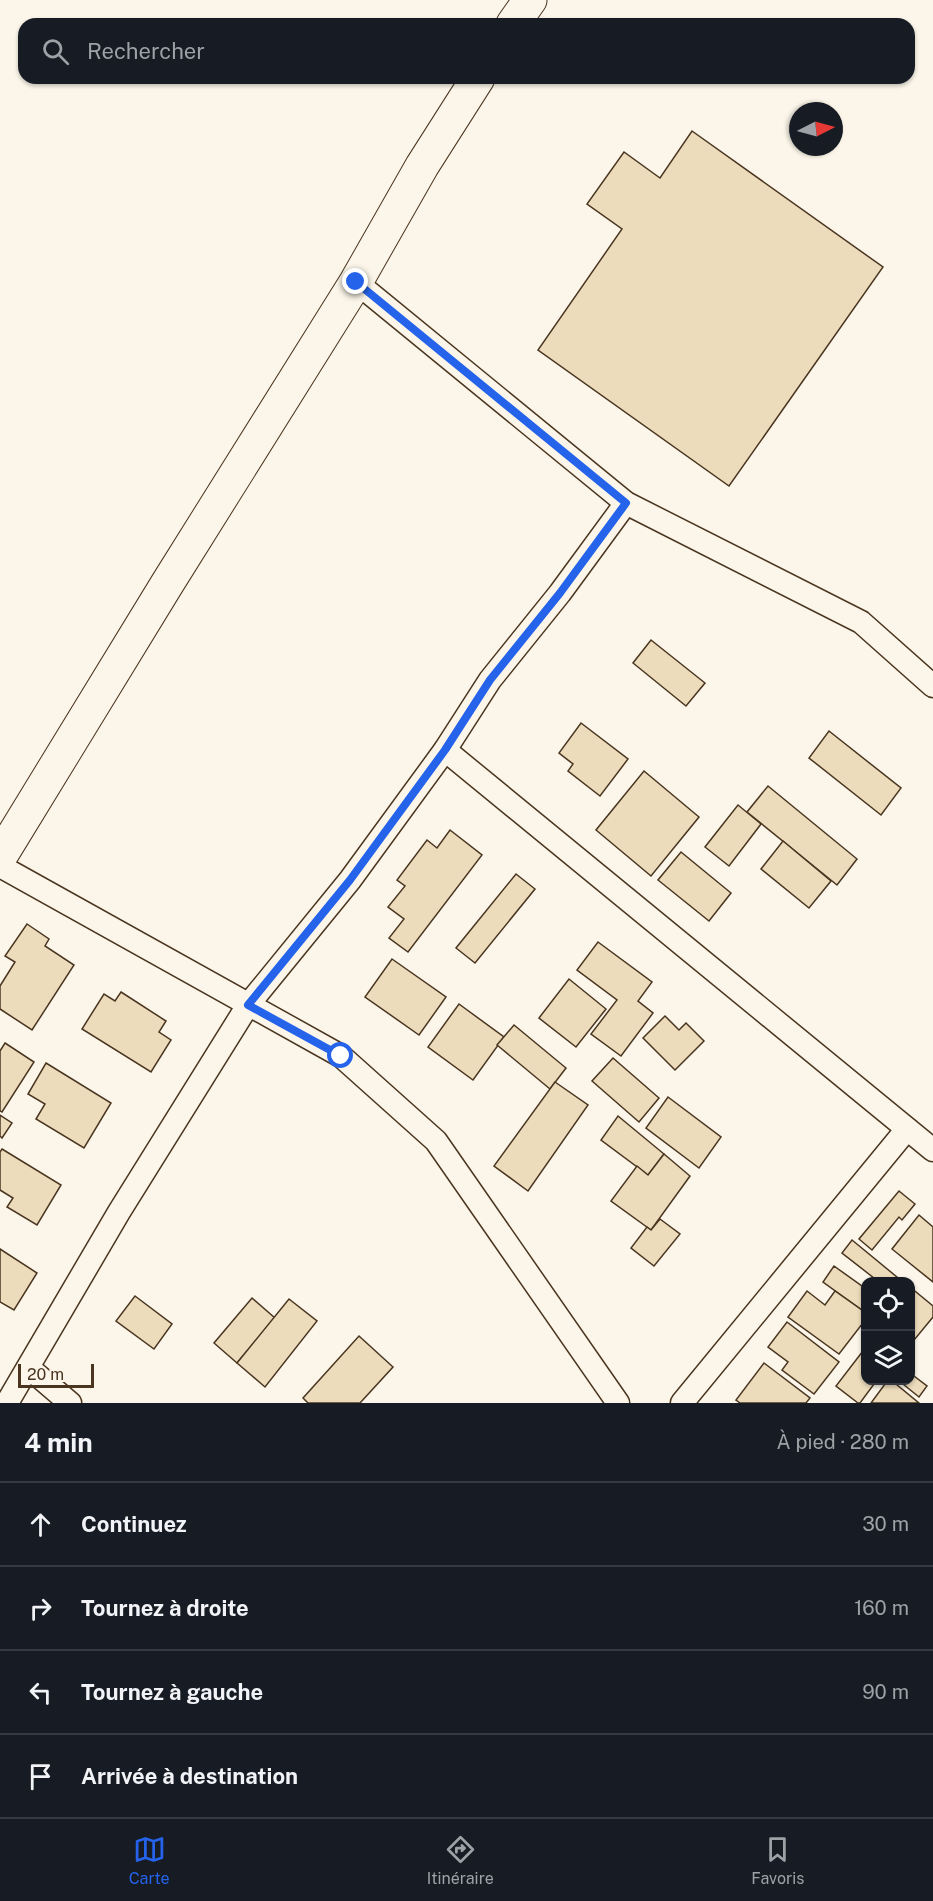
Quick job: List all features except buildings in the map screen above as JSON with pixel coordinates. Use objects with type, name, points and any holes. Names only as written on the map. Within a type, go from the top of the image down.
[{"type":"main road","points":[[517,18],[530,0]]},
{"type":"main road","points":[[0,856],[356,282],[422,166],[474,84]]},
{"type":"street","points":[[356,282],[626,503],[861,622],[933,686]]},
{"type":"street","points":[[7,1403],[119,1212],[248,1005],[350,880],[445,750],[490,680],[560,593],[626,503]]},
{"type":"street","points":[[445,750],[933,1150]]},
{"type":"street","points":[[0,866],[341,1056],[436,1141],[618,1403]]},
{"type":"street","points":[[682,1403],[907,1129]]},
{"type":"street","points":[[29,1368],[70,1403]]},
{"type":"route","points":[[341,1056],[248,1005],[350,880],[445,750],[490,680],[560,593],[626,503],[356,282]]}]
